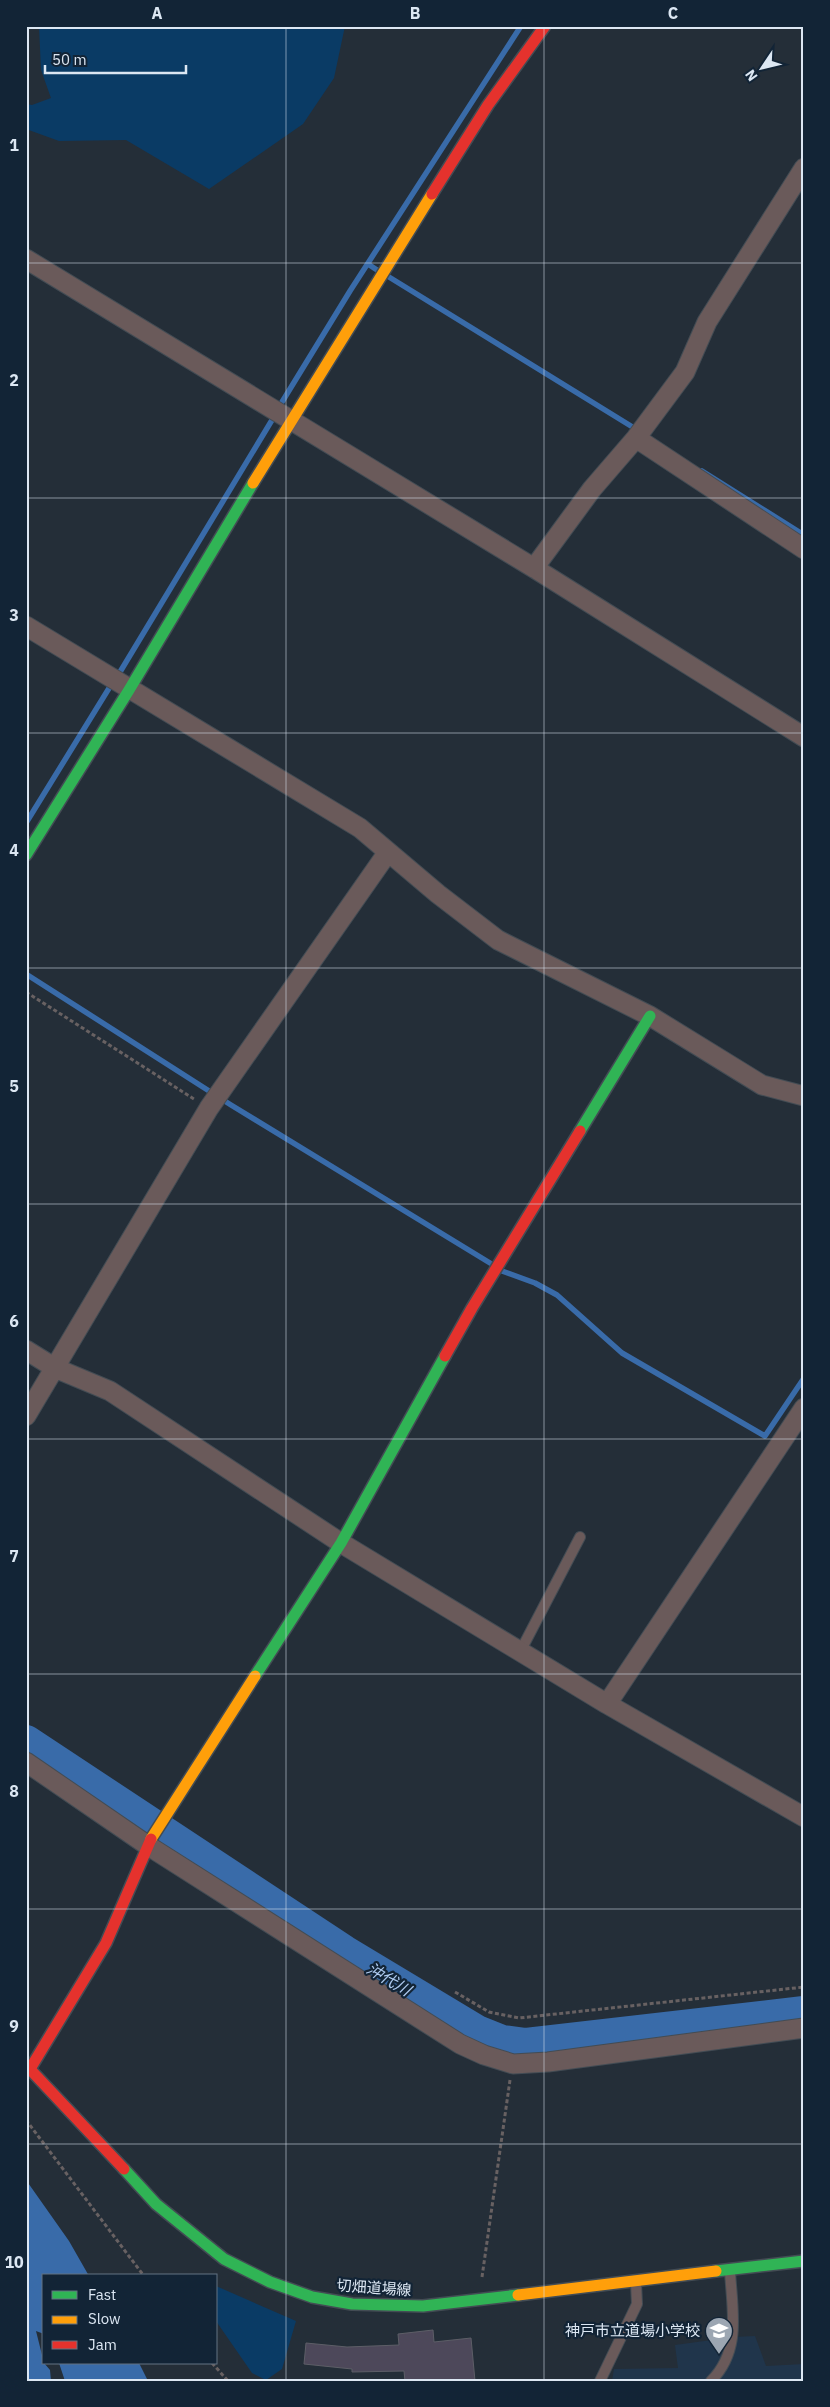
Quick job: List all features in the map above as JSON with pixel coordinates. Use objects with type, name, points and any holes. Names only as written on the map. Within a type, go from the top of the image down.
[{"type":"street","points":[[26,855],[129,690],[291,419],[488,105],[545,26]]},
{"type":"street","points":[[534,568],[592,489],[636,438],[685,372],[707,322],[804,168]]},
{"type":"street","points":[[26,259],[534,568],[804,737]]},
{"type":"street","points":[[636,438],[804,549]]},
{"type":"street","points":[[26,626],[360,828],[498,940],[650,1016],[762,1085],[804,1096]]},
{"type":"street","points":[[26,1416],[209,1108],[388,852]]},
{"type":"street","points":[[28,2067],[106,1943],[147,1845],[341,1543],[472,1308],[650,1016]]},
{"type":"street","points":[[26,1350],[56,1368],[110,1391],[341,1543],[607,1704],[804,1817]]},
{"type":"street","points":[[607,1704],[804,1408]]},
{"type":"street","points":[[26,1762],[147,1845],[460,2044],[484,2055],[513,2064],[548,2062],[804,2028]]},
{"type":"street","name":"切畑道場線","points":[[28,2067],[156,2204],[224,2259],[278,2285],[312,2297],[352,2304],[423,2306],[804,2261]]},
{"type":"lane","points":[[520,1652],[580,1537]]},
{"type":"lane","points":[[711,2381],[722,2370],[734,2337],[730,2270]]},
{"type":"lane","points":[[600,2381],[637,2304],[636,2282]]},
{"type":"path","points":[[26,992],[209,1108]]},
{"type":"path","points":[[455,1992],[489,2012],[519,2018],[804,1987]]},
{"type":"path","points":[[479,2300],[513,2064]]},
{"type":"path","points":[[26,2120],[142,2274]]},
{"type":"path","points":[[213,2364],[228,2381]]},
{"type":"shaded area","points":[[39,26],[345,26],[334,78],[303,124],[209,189],[126,140],[59,141],[26,129],[26,104],[32,105],[51,98],[41,70]]},
{"type":"shaded area","points":[[26,2180],[69,2241],[88,2274],[42,2274],[42,2333],[36,2331],[42,2355],[42,2364],[45,2364],[50,2370],[51,2381],[26,2381]]},
{"type":"shaded area","points":[[218,2287],[296,2321],[282,2369],[266,2380],[252,2373],[218,2324]]},
{"type":"shaded area","name":"神戸市立道場小学校","points":[[755,2336],[766,2366],[804,2364],[804,2381],[612,2381],[614,2369],[678,2368],[675,2345]]},
{"type":"shaded area","points":[[59,2364],[140,2364],[148,2381],[65,2381]]},
{"type":"building","points":[[433,2330],[434,2342],[471,2338],[475,2381],[405,2381],[404,2371],[352,2372],[352,2369],[304,2364],[306,2343],[347,2347],[399,2345],[398,2334]]},
{"type":"waterway","points":[[282,402],[350,291],[521,26]]},
{"type":"waterway","points":[[368,264],[377,270]]},
{"type":"waterway","points":[[389,277],[639,431]]},
{"type":"waterway","points":[[120,672],[272,420]]},
{"type":"waterway","points":[[702,471],[804,535]]},
{"type":"waterway","points":[[26,823],[111,685]]},
{"type":"waterway","points":[[26,974],[231,1105],[490,1263]]},
{"type":"waterway","points":[[502,1271],[535,1283],[557,1295],[622,1353],[765,1436],[804,1378]]},
{"type":"waterway","name":"沖代川","points":[[26,1742],[344,1952],[477,2032],[502,2042],[526,2045],[804,2013]]},
{"type":"traffic: fast","points":[[26,855],[129,690],[253,483]]},
{"type":"traffic: fast","points":[[580,1131],[650,1016]]},
{"type":"traffic: fast","points":[[255,1676],[341,1543],[445,1356]]},
{"type":"traffic: fast","points":[[124,2169],[156,2204],[224,2259],[270,2282],[312,2297],[352,2304],[423,2306],[518,2295]]},
{"type":"traffic: fast","points":[[716,2271],[804,2261]]},
{"type":"traffic: slow","points":[[253,483],[432,194]]},
{"type":"traffic: slow","points":[[151,1839],[255,1676]]},
{"type":"traffic: slow","points":[[518,2295],[716,2271]]},
{"type":"traffic: jam","points":[[432,194],[488,105],[545,26]]},
{"type":"traffic: jam","points":[[445,1356],[472,1308],[580,1131]]},
{"type":"traffic: jam","points":[[30,2069],[106,1943],[151,1839]]},
{"type":"traffic: jam","points":[[26,2065],[124,2169]]},
{"type":"place","name":"神戸市立道場小学校","points":[[719,2355]]}]
